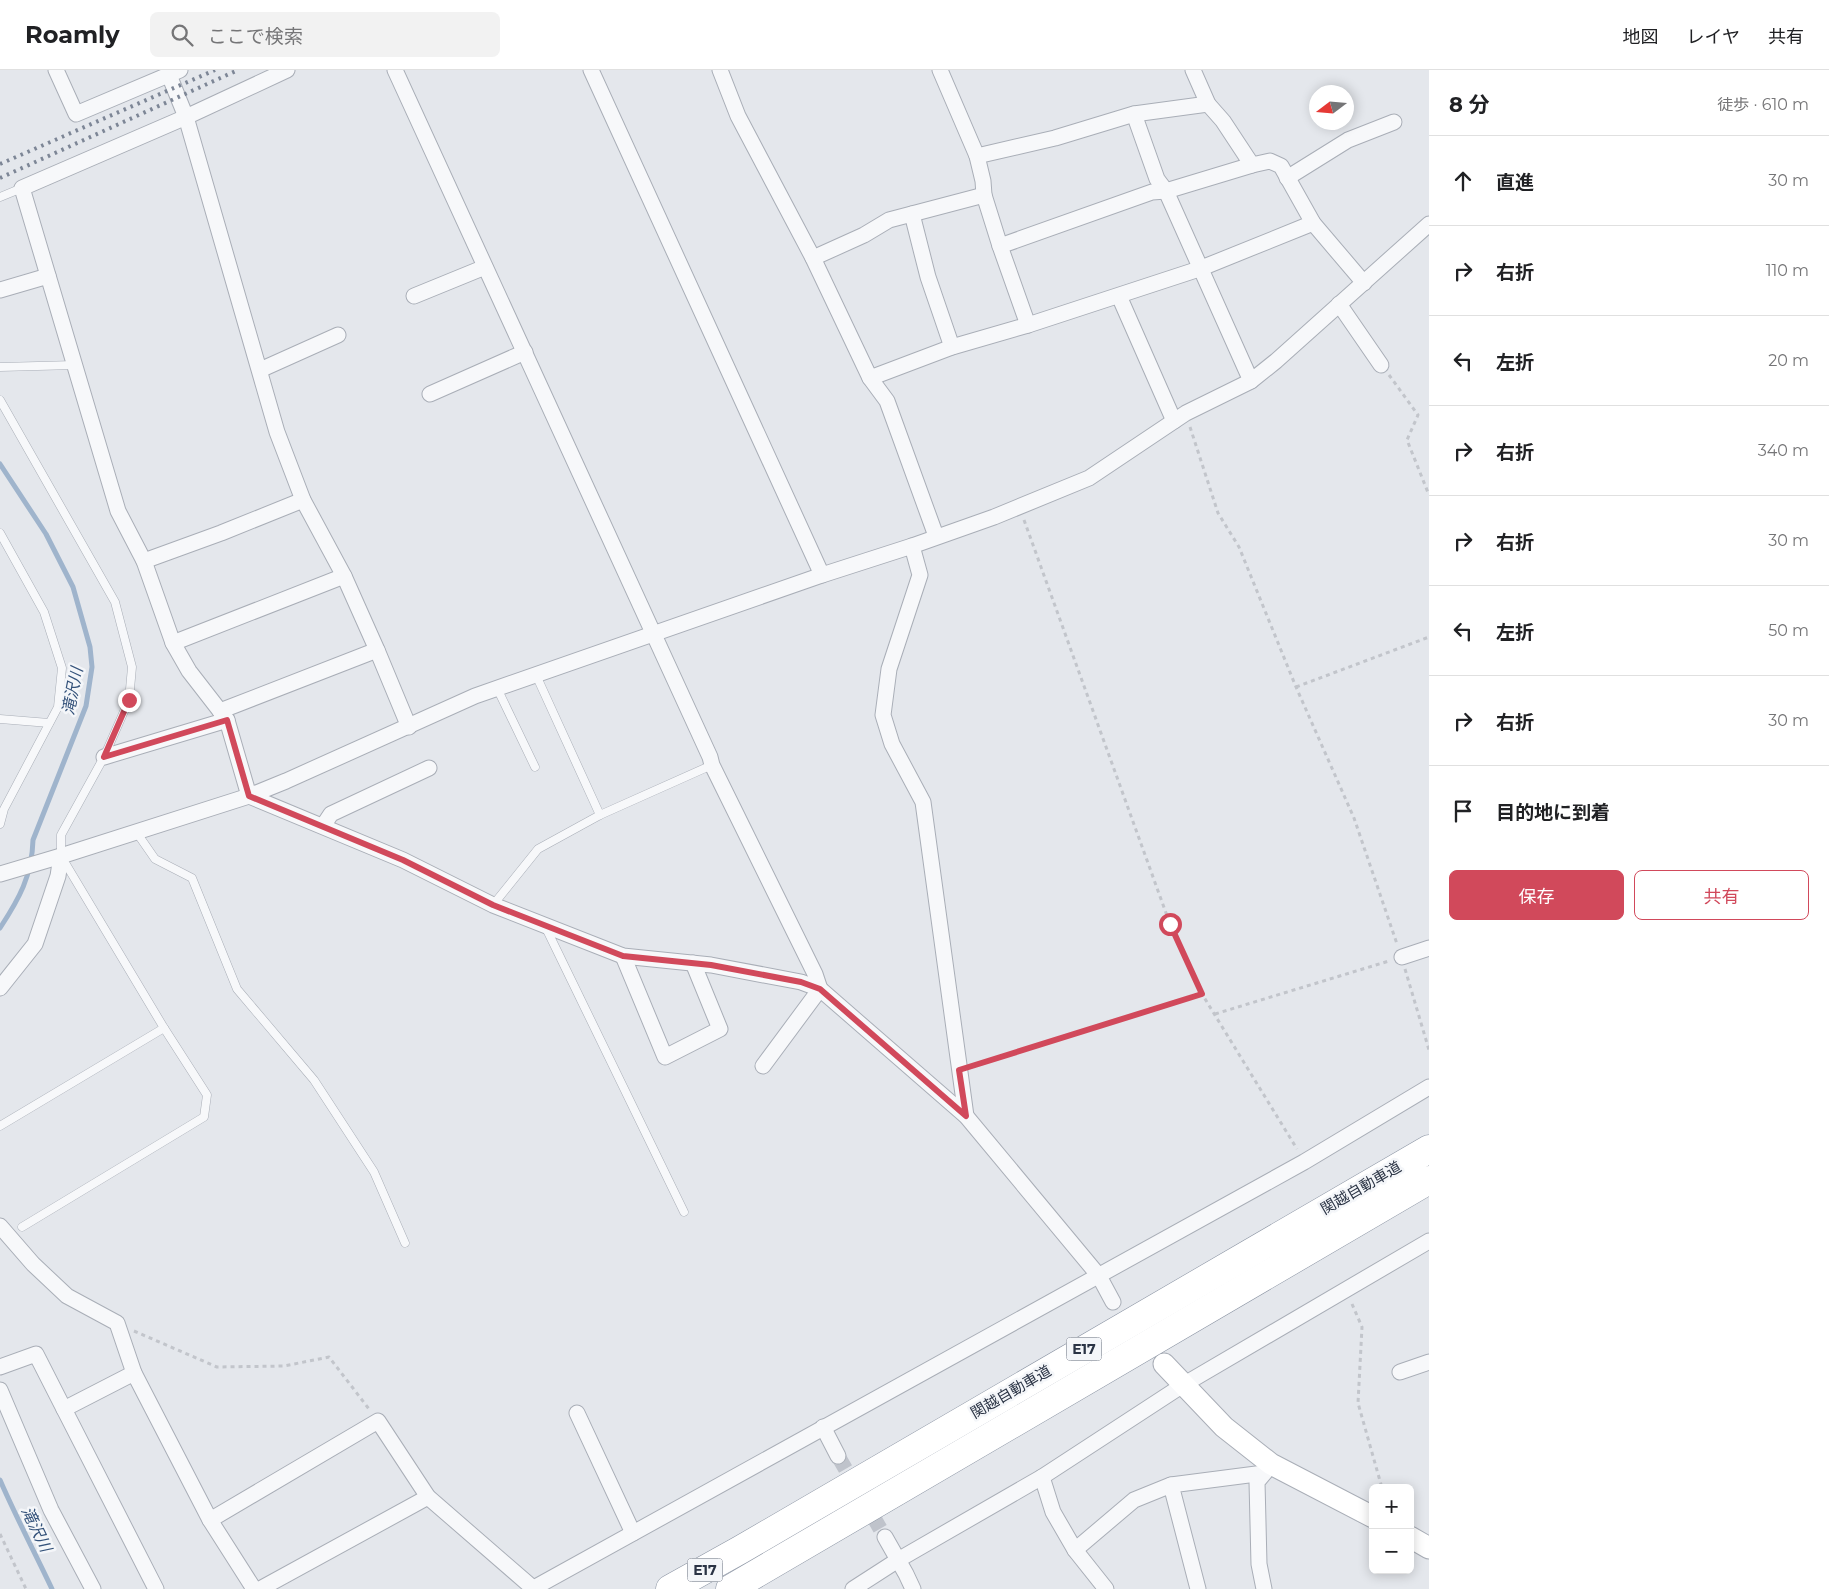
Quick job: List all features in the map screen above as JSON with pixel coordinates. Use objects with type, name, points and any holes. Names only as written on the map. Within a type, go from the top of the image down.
[{"type":"highway","name":"関越自動車道","points":[[670,1589],[1429,1149]]},
{"type":"highway","name":"関越自動車道","points":[[730,1589],[1429,1180]]},
{"type":"street","points":[[56,70],[76,114],[175,73],[277,432],[303,500],[344,576],[409,727]]},
{"type":"street","points":[[249,796],[224,715],[189,671],[173,643],[144,561],[118,511],[22,188],[186,117],[287,70]]},
{"type":"street","points":[[395,70],[654,633],[712,765],[802,947],[820,989]]},
{"type":"street","points":[[591,70],[822,576]]},
{"type":"street","points":[[940,70],[977,156],[984,195],[1028,325]]},
{"type":"street","points":[[1193,70],[1208,104],[1223,121],[1252,165]]},
{"type":"street","points":[[725,72],[738,116],[813,258],[870,378],[887,400],[936,536]]},
{"type":"street","points":[[977,156],[1055,138],[1134,114],[1208,104]]},
{"type":"street","points":[[1134,114],[1157,179],[1166,191],[1199,269],[1251,381]]},
{"type":"street","points":[[1287,178],[1348,140],[1394,122]]},
{"type":"street","points":[[1000,246],[1152,192],[1166,191],[1270,161],[1280,166],[1313,223],[1364,283]]},
{"type":"street","points":[[813,258],[864,235],[888,220],[984,195]]},
{"type":"street","points":[[912,214],[928,277],[952,347]]},
{"type":"street","points":[[870,378],[952,347],[1028,325],[1199,269],[1313,223]]},
{"type":"street","points":[[0,874],[249,796],[409,727],[475,696],[994,517],[1089,478],[1180,417],[1251,381],[1276,362],[1429,224]]},
{"type":"street","points":[[414,296],[486,267]]},
{"type":"street","points":[[0,290],[48,276]]},
{"type":"street","points":[[1119,296],[1180,417]]},
{"type":"street","points":[[1339,304],[1382,365]]},
{"type":"street","points":[[260,370],[338,335]]},
{"type":"street","points":[[430,394],[524,352]]},
{"type":"street","points":[[144,561],[303,500]]},
{"type":"street","points":[[912,546],[920,575],[888,669],[883,715],[892,744],[923,802],[966,1116]]},
{"type":"street","points":[[173,643],[344,576]]},
{"type":"street","points":[[104,757],[224,715],[377,650]]},
{"type":"street","points":[[323,826],[331,814],[429,768]]},
{"type":"street","points":[[249,796],[403,860],[493,905],[623,956],[711,965],[801,982],[820,989],[966,1116],[1099,1276],[1113,1302]]},
{"type":"street","points":[[0,988],[35,944],[58,876],[62,856]]},
{"type":"street","points":[[1402,957],[1429,948]]},
{"type":"street","points":[[623,956],[666,1057],[720,1029],[693,963]]},
{"type":"street","points":[[762,1066],[820,989]]},
{"type":"street","points":[[210,1520],[378,1421],[428,1497],[533,1589],[1304,1162],[1429,1087]]},
{"type":"street","points":[[0,1226],[33,1264],[67,1296],[117,1323],[134,1373],[210,1520],[254,1589]]},
{"type":"street","points":[[853,1589],[898,1560],[1042,1477],[1184,1385],[1429,1241]]},
{"type":"street","points":[[0,1368],[36,1354],[156,1589]]},
{"type":"street","points":[[1400,1372],[1429,1362]]},
{"type":"street","points":[[1164,1364],[1224,1427],[1268,1468],[1369,1515]]},
{"type":"street","points":[[64,1410],[134,1373]]},
{"type":"street","points":[[0,1390],[51,1510],[93,1589]]},
{"type":"street","points":[[577,1413],[633,1533]]},
{"type":"street","points":[[823,1428],[838,1456]]},
{"type":"street","points":[[1075,1550],[1134,1500],[1171,1486],[1268,1468]]},
{"type":"street","points":[[1264,1589],[1259,1564],[1257,1482],[1268,1468]]},
{"type":"street","points":[[1042,1477],[1053,1512],[1075,1550],[1106,1589]]},
{"type":"street","points":[[1171,1486],[1198,1589]]},
{"type":"street","points":[[260,1589],[428,1497]]},
{"type":"street","points":[[885,1537],[913,1589]]},
{"type":"street","points":[[1414,1539],[1429,1548]]},
{"type":"lane","points":[[0,197],[22,188]]},
{"type":"lane","points":[[0,367],[75,365]]},
{"type":"lane","points":[[0,400],[115,602],[132,667],[129,700],[104,757],[61,835],[62,856],[164,1028],[207,1096],[204,1117],[22,1227]]},
{"type":"lane","points":[[0,533],[44,612],[62,668],[58,706],[4,809],[0,824]]},
{"type":"lane","points":[[536,675],[600,815]]},
{"type":"lane","points":[[497,688],[535,767]]},
{"type":"lane","points":[[0,719],[49,723]]},
{"type":"lane","points":[[493,905],[538,849],[600,815],[712,765]]},
{"type":"lane","points":[[137,832],[155,859],[192,878],[237,989],[314,1080],[374,1172],[405,1243]]},
{"type":"lane","points":[[545,926],[684,1212]]},
{"type":"lane","points":[[0,1126],[164,1028]]},
{"type":"path","points":[[1382,365],[1418,415],[1407,440],[1429,494]]},
{"type":"path","points":[[1180,417],[1218,513],[1239,547],[1296,687],[1354,818],[1402,957],[1429,1050]]},
{"type":"path","points":[[1018,506],[1036,551],[1170,924],[1202,994],[1304,1162]]},
{"type":"path","points":[[1296,687],[1429,637]]},
{"type":"path","points":[[1215,1014],[1402,957]]},
{"type":"path","points":[[959,1070],[1202,994]]},
{"type":"path","points":[[1346,1290],[1362,1327],[1358,1404],[1381,1484]]},
{"type":"path","points":[[117,1323],[217,1367],[284,1366],[329,1357],[378,1421]]},
{"type":"path","points":[[0,1534],[26,1589]]},
{"type":"waterway","name":"滝沢川","points":[[0,464],[46,534],[73,587],[90,647],[92,667],[86,706],[33,840],[27,876],[19,897],[0,928]]},
{"type":"waterway","name":"滝沢川","points":[[0,1480],[52,1589]]},
{"type":"tunnel","points":[[838,1456],[885,1537]]},
{"type":"railway","points":[[0,164],[215,70]]},
{"type":"railway","points":[[0,178],[238,70]]},
{"type":"route","points":[[129,700],[104,757],[227,720],[249,796],[403,860],[493,905],[623,956],[711,965],[801,982],[820,989],[966,1116],[959,1070],[1202,994],[1170,924]]}]
